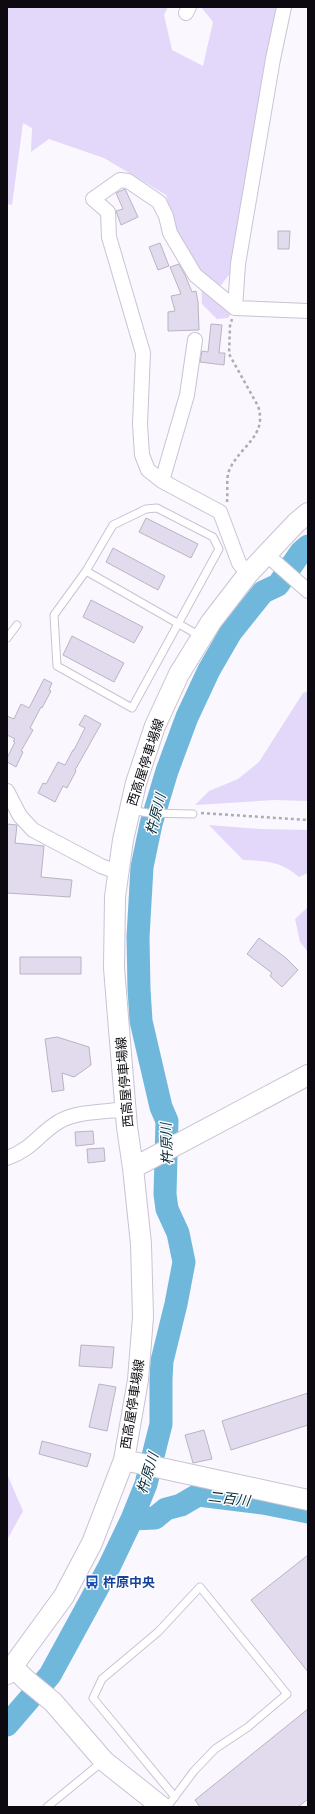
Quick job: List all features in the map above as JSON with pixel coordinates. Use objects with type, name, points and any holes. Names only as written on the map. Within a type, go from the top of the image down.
[{"type":"main road","name":"西高屋停車場線","points":[[15,1673],[64,1596],[92,1543],[124,1460],[138,1380],[143,1317],[141,1244],[134,1168],[127,1127],[127,1109],[114,968],[115,897],[123,840],[139,811],[136,783],[155,726],[180,674],[211,622],[248,574],[273,561],[308,513]]},
{"type":"main road","points":[[134,1168],[308,1075]]},
{"type":"main road","points":[[124,1460],[308,1500]]},
{"type":"main road","points":[[15,1673],[53,1702],[104,1761],[160,1803]]},
{"type":"street","points":[[235,308],[238,264],[272,59],[284,7]]},
{"type":"street","points":[[248,574],[239,563],[220,512],[162,481],[148,470],[142,455],[140,424],[143,353],[109,237],[108,212],[93,199],[120,180],[128,181],[159,202],[166,216],[170,233],[195,275],[235,308],[308,311]]},
{"type":"street","points":[[162,481],[187,395],[195,340]]},
{"type":"street","points":[[273,561],[305,589]]},
{"type":"street","points":[[7,792],[20,816],[33,830],[101,866],[119,870]]},
{"type":"street","points":[[7,1158],[20,1154],[60,1121],[80,1115],[127,1109]]},
{"type":"lane","points":[[157,508],[213,537],[219,549],[179,623],[132,708],[57,666],[54,615],[86,571],[113,525],[146,509],[157,508]]},
{"type":"lane","points":[[86,571],[202,637]]},
{"type":"lane","points":[[7,638],[17,625]]},
{"type":"lane","points":[[139,811],[193,814]]},
{"type":"lane","points":[[200,1587],[287,1694],[248,1727],[215,1749],[160,1803],[93,1698],[102,1679],[158,1632],[200,1587]]},
{"type":"lane","points":[[47,1807],[104,1761]]},
{"type":"path","points":[[220,512],[227,503],[229,472],[236,458],[251,442],[259,429],[261,415],[258,406],[229,354],[230,326],[235,308]]},
{"type":"path","points":[[193,814],[217,813],[308,820]]},
{"type":"shaded area","points":[[7,7],[168,7],[164,15],[172,50],[203,66],[213,22],[201,7],[282,7],[232,271],[214,294],[234,309],[228,318],[217,319],[202,304],[201,272],[174,228],[166,195],[104,158],[49,139],[31,152],[32,128],[23,123],[12,205],[7,204]]},
{"type":"shaded area","points":[[308,691],[308,801],[275,800],[195,805],[209,791],[238,779],[259,762],[303,693]]},
{"type":"shaded area","points":[[209,825],[260,829],[308,830],[308,873],[299,877],[286,868],[273,863],[243,860]]},
{"type":"shaded area","points":[[308,907],[308,952],[300,942],[295,919]]},
{"type":"shaded area","points":[[7,1474],[23,1511],[7,1540]]},
{"type":"building","points":[[125,189],[138,217],[121,225],[116,211],[123,209],[116,193]]},
{"type":"building","points":[[278,231],[290,231],[289,249],[278,249]]},
{"type":"building","points":[[160,243],[169,266],[158,270],[149,247]]},
{"type":"building","points":[[179,264],[192,292],[196,291],[199,330],[168,331],[168,312],[175,311],[171,296],[181,294],[170,267]]},
{"type":"building","points":[[211,324],[222,325],[219,353],[225,353],[224,365],[200,362],[202,351],[208,352]]},
{"type":"building","points":[[146,518],[198,544],[191,558],[139,532]]},
{"type":"building","points":[[113,548],[165,576],[158,590],[106,562]]},
{"type":"building","points":[[91,600],[143,627],[134,643],[83,617]]},
{"type":"building","points":[[72,636],[124,663],[114,682],[63,655]]},
{"type":"building","points":[[44,679],[52,683],[49,690],[51,691],[30,728],[33,730],[21,751],[23,752],[16,767],[7,762],[7,758],[15,739],[7,735],[7,716],[14,719],[21,704],[29,708]]},
{"type":"building","points":[[85,715],[101,724],[75,770],[76,771],[67,788],[63,786],[55,802],[38,793],[43,783],[46,784],[58,762],[65,765],[85,728],[79,725]]},
{"type":"building","points":[[7,824],[17,825],[15,843],[44,846],[41,877],[72,880],[70,897],[7,893]]},
{"type":"building","points":[[259,938],[286,958],[298,970],[282,987],[270,976],[272,973],[247,954]]},
{"type":"building","points":[[20,957],[81,957],[81,974],[20,974]]},
{"type":"building","points":[[57,1037],[89,1047],[91,1065],[74,1077],[62,1073],[64,1090],[52,1092],[45,1039]]},
{"type":"building","points":[[93,1131],[94,1144],[76,1146],[75,1132]]},
{"type":"building","points":[[104,1148],[105,1161],[88,1163],[87,1149]]},
{"type":"building","points":[[81,1345],[114,1347],[112,1368],[79,1366]]},
{"type":"building","points":[[99,1384],[116,1387],[107,1431],[89,1427]]},
{"type":"building","points":[[308,1393],[308,1425],[231,1450],[222,1421]]},
{"type":"building","points":[[204,1430],[212,1459],[193,1463],[185,1435]]},
{"type":"building","points":[[42,1441],[91,1454],[87,1467],[39,1454]]},
{"type":"building","points":[[308,1555],[308,1672],[251,1600]]},
{"type":"building","points":[[308,1709],[308,1799],[298,1807],[200,1807],[195,1800]]},
{"type":"waterway","name":"杵原川","points":[[7,1725],[50,1675],[109,1567],[132,1519],[146,1484],[161,1424],[162,1361],[176,1304],[184,1262],[178,1233],[167,1209],[165,1194],[167,1121],[161,1107],[141,1021],[138,937],[142,867],[151,824],[167,771],[187,717],[209,670],[231,632],[263,592],[278,585],[301,552],[308,546]]},
{"type":"waterway","name":"二百川","points":[[132,1519],[155,1518],[166,1509],[181,1505],[198,1495],[263,1503],[308,1512]]},
{"type":"place","name":"杵原中央","points":[[92,1582]]}]
